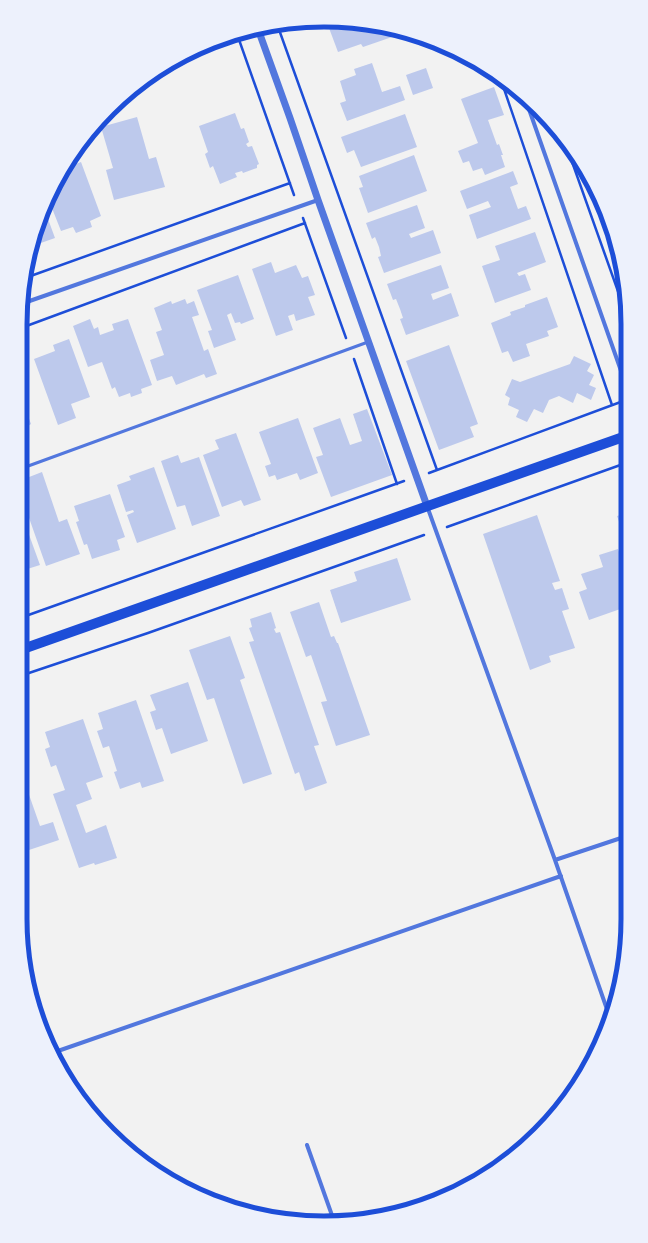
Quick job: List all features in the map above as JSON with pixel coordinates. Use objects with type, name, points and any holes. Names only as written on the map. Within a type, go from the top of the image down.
[{"type":"main road","points":[[27,648],[621,438]]},
{"type":"street","points":[[260,34],[368,342],[561,876],[607,1009]]},
{"type":"street","points":[[529,109],[621,371]]},
{"type":"street","points":[[28,301],[318,200]]},
{"type":"street","points":[[555,860],[621,838]]},
{"type":"street","points":[[58,1051],[561,876]]},
{"type":"street","points":[[307,1145],[332,1216]]},
{"type":"lane","points":[[27,466],[368,342]]},
{"type":"path","points":[[279,31],[437,470]]},
{"type":"path","points":[[239,40],[350,348],[397,484]]},
{"type":"path","points":[[503,87],[612,405]]},
{"type":"path","points":[[573,163],[619,293]]},
{"type":"path","points":[[31,276],[290,183]]},
{"type":"path","points":[[27,326],[305,223]]},
{"type":"path","points":[[27,616],[437,470],[621,402]]},
{"type":"path","points":[[27,674],[148,633],[621,465]]},
{"type":"building","points":[[328,28],[363,30],[392,35],[392,37],[363,47],[361,44],[338,52]]},
{"type":"building","points":[[372,63],[382,92],[400,86],[405,100],[347,121],[340,103],[346,101],[340,81],[356,75],[354,69]]},
{"type":"building","points":[[426,68],[433,88],[413,95],[406,75]]},
{"type":"building","points":[[494,87],[504,115],[488,120],[497,145],[499,144],[503,155],[501,155],[505,167],[485,175],[482,168],[473,171],[469,161],[463,163],[458,151],[478,143],[461,99]]},
{"type":"building","points":[[235,113],[241,129],[244,128],[249,142],[246,144],[248,147],[252,146],[259,164],[257,165],[257,168],[243,173],[242,171],[235,173],[237,177],[220,184],[213,166],[210,168],[205,154],[208,152],[199,126]]},
{"type":"building","points":[[405,114],[417,147],[361,167],[354,150],[347,153],[341,137]]},
{"type":"building","points":[[137,117],[149,159],[156,157],[165,187],[114,200],[106,170],[113,168],[101,128]]},
{"type":"building","points":[[414,155],[427,191],[368,213],[359,188],[363,187],[359,176]]},
{"type":"building","points":[[81,162],[101,216],[90,221],[92,227],[76,233],[73,227],[61,231],[51,207],[73,165]]},
{"type":"building","points":[[513,171],[518,184],[510,187],[518,209],[526,206],[531,219],[477,239],[469,215],[491,207],[488,201],[467,209],[460,191]]},
{"type":"building","points":[[417,205],[425,228],[409,234],[411,238],[433,230],[441,253],[384,273],[378,257],[381,256],[379,247],[375,237],[372,239],[366,223]]},
{"type":"building","points":[[47,217],[55,238],[38,244]]},
{"type":"building","points":[[535,232],[546,262],[517,273],[519,276],[525,274],[531,290],[495,303],[482,266],[500,260],[495,246]]},
{"type":"building","points":[[271,262],[275,273],[296,265],[302,278],[308,276],[315,295],[308,297],[315,315],[296,321],[294,314],[288,316],[293,330],[276,336],[252,269]]},
{"type":"building","points":[[441,265],[449,288],[431,294],[433,300],[451,293],[459,316],[406,335],[400,319],[403,318],[400,309],[396,299],[393,300],[387,284]]},
{"type":"building","points":[[238,275],[254,319],[241,324],[240,322],[235,323],[231,313],[227,315],[236,340],[214,348],[208,331],[212,330],[197,290]]},
{"type":"building","points":[[547,297],[558,327],[547,331],[549,336],[526,344],[530,356],[513,362],[508,351],[502,353],[491,323],[511,315],[510,312],[525,307],[525,305]]},
{"type":"building","points":[[185,299],[187,304],[194,301],[199,315],[192,317],[204,351],[208,349],[217,374],[206,378],[204,374],[176,385],[172,376],[157,381],[150,360],[164,355],[156,332],[162,330],[154,308],[171,301],[172,304]]},
{"type":"building","points":[[90,319],[94,329],[98,327],[100,335],[114,330],[112,324],[128,319],[152,385],[141,389],[142,393],[131,397],[130,393],[119,397],[115,387],[112,389],[102,362],[88,367],[73,326]]},
{"type":"building","points":[[69,339],[90,397],[71,404],[76,418],[58,425],[34,359],[55,351],[53,345]]},
{"type":"building","points":[[449,345],[478,424],[470,427],[474,437],[439,450],[406,361]]},
{"type":"building","points":[[574,356],[591,364],[587,371],[594,375],[589,385],[596,388],[591,400],[577,393],[573,403],[559,396],[549,400],[543,413],[534,409],[527,422],[516,417],[519,410],[508,405],[510,398],[505,395],[512,379],[520,382],[570,364]]},
{"type":"building","points":[[367,409],[392,475],[331,497],[316,457],[323,455],[313,428],[340,418],[350,445],[362,441],[353,414]]},
{"type":"building","points":[[27,413],[31,424],[28,426],[29,428],[27,429]]},
{"type":"building","points":[[298,418],[318,473],[300,480],[297,473],[277,480],[275,475],[269,477],[265,466],[271,464],[259,432]]},
{"type":"building","points":[[236,433],[261,500],[244,506],[241,500],[222,507],[203,455],[219,449],[215,440]]},
{"type":"building","points":[[178,455],[181,463],[199,457],[220,516],[192,526],[185,505],[177,507],[161,461]]},
{"type":"building","points":[[154,467],[176,529],[137,543],[127,515],[134,512],[133,510],[126,512],[117,485],[131,480],[129,476]]},
{"type":"building","points":[[42,472],[59,522],[67,519],[80,554],[46,566],[27,516],[27,478]]},
{"type":"building","points":[[110,494],[125,537],[117,540],[120,550],[92,559],[87,544],[84,545],[76,522],[79,521],[74,506]]},
{"type":"building","points":[[537,515],[560,581],[552,583],[555,590],[562,588],[569,609],[562,611],[575,648],[549,656],[551,662],[530,670],[483,534]]},
{"type":"building","points":[[621,515],[621,527],[617,516]]},
{"type":"building","points":[[27,529],[40,565],[27,569]]},
{"type":"building","points":[[618,549],[621,558],[621,609],[589,620],[579,592],[587,589],[581,574],[603,567],[599,555]]},
{"type":"building","points":[[397,558],[411,600],[341,623],[330,590],[357,581],[354,572]]},
{"type":"building","points":[[319,602],[331,637],[334,636],[338,643],[370,735],[336,746],[321,702],[327,701],[311,655],[306,657],[290,612]]},
{"type":"building","points":[[271,612],[276,628],[274,629],[276,633],[280,632],[319,745],[314,746],[327,783],[305,791],[299,772],[295,774],[249,642],[254,641],[249,628],[252,627],[250,619]]},
{"type":"building","points":[[230,636],[245,678],[240,680],[272,774],[243,784],[214,698],[207,700],[189,650]]},
{"type":"building","points":[[188,682],[208,741],[171,754],[162,728],[156,730],[150,712],[156,710],[150,695]]},
{"type":"building","points":[[136,700],[164,781],[142,788],[140,782],[120,789],[114,772],[117,771],[109,746],[103,748],[97,731],[103,729],[98,713]]},
{"type":"building","points":[[83,719],[103,777],[86,783],[92,799],[76,805],[86,833],[106,825],[117,858],[79,868],[53,794],[65,790],[56,765],[51,767],[45,749],[50,747],[45,732]]},
{"type":"building","points":[[27,789],[40,826],[53,822],[59,840],[27,851]]}]
